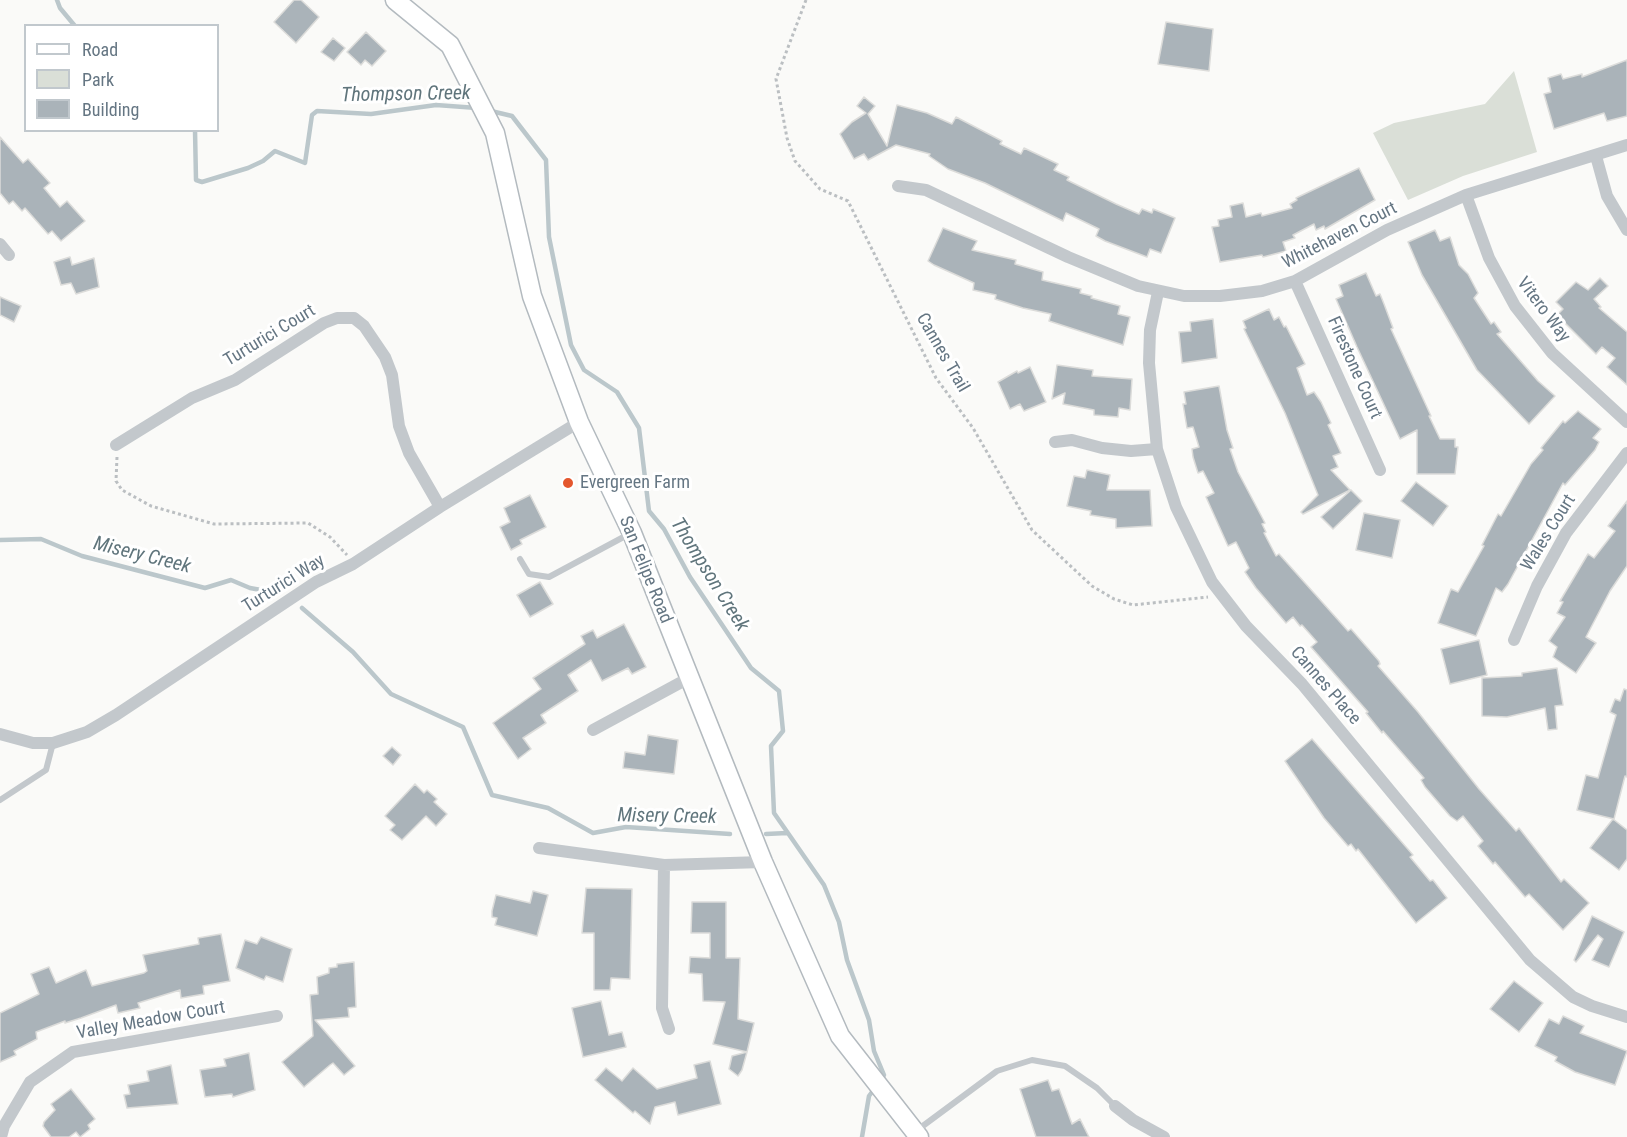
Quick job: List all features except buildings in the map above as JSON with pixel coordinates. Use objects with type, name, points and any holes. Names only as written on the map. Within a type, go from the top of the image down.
[{"type":"street","name":"San Felipe Road","points":[[395,0],[450,45],[495,133],[532,296],[579,422],[632,533],[763,862],[840,1036],[917,1134]]},
{"type":"street","name":"Whitehaven Court","points":[[898,186],[926,190],[1104,273],[1158,292],[1203,297],[1229,296],[1262,291],[1295,281],[1370,239],[1466,195],[1627,145]]},
{"type":"street","points":[[1596,156],[1607,196],[1627,230]]},
{"type":"street","name":"Vitero Way","points":[[1466,195],[1497,275],[1524,320],[1552,353],[1627,422]]},
{"type":"street","points":[[0,244],[9,255]]},
{"type":"street","name":"Firestone Court","points":[[1295,281],[1380,470]]},
{"type":"street","name":"Cannes Place","points":[[1158,292],[1151,324],[1149,363],[1157,448],[1176,507],[1196,553],[1220,592],[1253,634],[1302,684],[1530,960],[1579,1000],[1627,1017]]},
{"type":"street","name":"Turturici Court","points":[[116,445],[192,398],[235,380],[324,323],[337,318],[354,318],[364,326],[385,357],[392,375],[399,426],[417,467],[440,507]]},
{"type":"street","name":"Turturici Way","points":[[0,734],[33,742],[53,743],[87,732],[116,716],[316,582],[353,564],[440,507],[579,422]]},
{"type":"street","points":[[1055,442],[1072,440],[1123,451],[1157,448]]},
{"type":"street","name":"Wales Court","points":[[1514,640],[1537,586],[1566,533],[1627,453]]},
{"type":"street","points":[[593,730],[689,678]]},
{"type":"street","points":[[539,848],[664,865],[763,862]]},
{"type":"street","points":[[664,865],[662,1008],[669,1029]]},
{"type":"street","name":"Valley Meadow Court","points":[[1,1137],[4,1126],[30,1082],[74,1052],[277,1016]]},
{"type":"street","points":[[1115,1106],[1133,1120],[1164,1137]]},
{"type":"lane","points":[[520,560],[529,574],[549,577],[632,533]]},
{"type":"lane","points":[[0,800],[46,770],[53,743]]},
{"type":"lane","points":[[917,1134],[997,1071],[1032,1060],[1065,1066],[1097,1088],[1115,1106]]},
{"type":"path","name":"Cannes Trail","points":[[806,0],[776,79],[787,138],[795,161],[820,189],[848,201],[936,378],[973,428],[1032,530],[1092,586],[1114,599],[1133,605],[1208,597],[1220,592]]},
{"type":"path","points":[[116,445],[116,481],[122,490],[132,497],[151,506],[214,524],[308,523],[330,537],[353,564]]},
{"type":"green space","points":[[1514,71],[1537,152],[1463,176],[1408,200],[1373,133],[1394,123],[1485,104]]},
{"type":"waterway","name":"Thompson Creek","points":[[57,0],[60,8],[73,24]]},
{"type":"waterway","name":"Thompson Creek","points":[[195,132],[196,180],[202,182],[248,168],[263,161],[275,151],[305,163],[312,115],[317,111],[371,114],[436,105],[477,108]]},
{"type":"waterway","name":"Thompson Creek","points":[[491,111],[512,116],[546,160],[549,237],[571,345],[584,370],[617,392],[639,428],[649,511],[664,529],[690,577],[751,668],[779,691],[783,731],[771,746],[774,813],[824,885],[839,922],[847,960],[869,1020],[874,1051],[884,1075],[880,1081]]},
{"type":"waterway","name":"Misery Creek","points":[[0,540],[41,539],[82,556],[205,588],[231,580],[250,588],[277,593]]},
{"type":"waterway","name":"Misery Creek","points":[[302,608],[353,652],[391,694],[463,727],[492,795],[548,808],[593,833],[626,827],[730,834]]},
{"type":"waterway","name":"Misery Creek","points":[[766,834],[787,833]]},
{"type":"waterway","name":"Thompson Creek","points":[[862,1137],[869,1096],[875,1088]]},
{"type":"place","name":"Evergreen Farm","points":[[568,483]]}]
